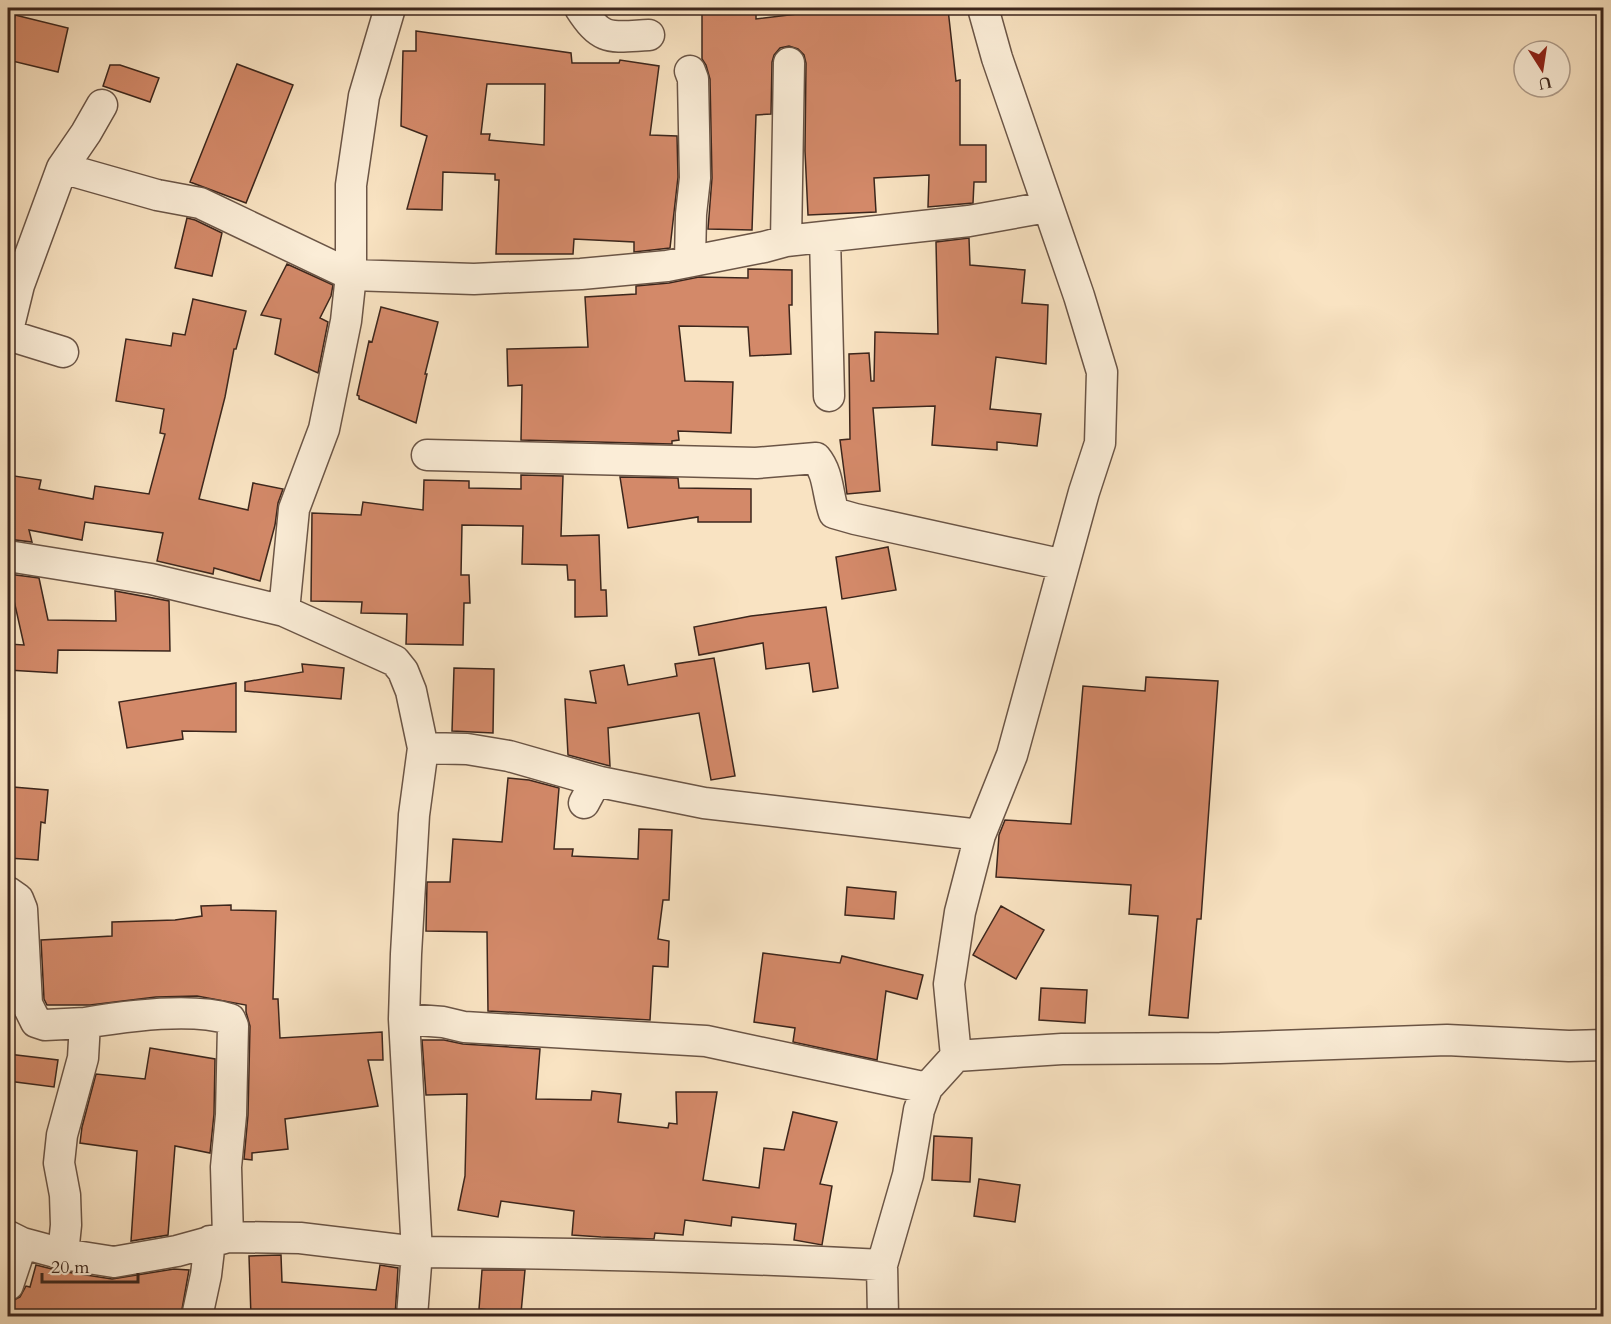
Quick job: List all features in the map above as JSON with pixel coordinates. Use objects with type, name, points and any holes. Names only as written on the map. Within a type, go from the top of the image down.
[{"type":"street","points":[[284,611],[294,509],[324,429],[346,321],[351,275],[351,185],[364,96],[390,8]]},
{"type":"street","points":[[580,8],[600,33],[609,37],[648,36]]},
{"type":"street","points":[[956,1056],[948,984],[960,912],[980,835],[1012,755],[1084,492],[1100,443],[1102,372],[1079,296],[997,58],[983,8]]},
{"type":"street","points":[[786,241],[789,63]]},
{"type":"street","points":[[690,71],[693,79],[695,178],[691,214],[690,261]]},
{"type":"street","points":[[8,330],[19,285],[62,168],[102,105]]},
{"type":"street","points":[[62,168],[157,195],[200,203],[351,275],[486,279],[581,274],[666,266],[786,241],[969,221],[1047,207]]},
{"type":"street","points":[[825,237],[829,396]]},
{"type":"street","points":[[8,335],[63,352]]},
{"type":"street","points":[[427,455],[756,463],[816,459],[825,469],[829,498],[834,513],[1064,565]]},
{"type":"street","points":[[8,556],[151,579],[284,611],[395,661],[403,671],[411,691],[423,748],[414,815],[404,1019],[417,1252],[412,1317]]},
{"type":"street","points":[[423,748],[467,749],[509,756],[592,792],[980,835]]},
{"type":"street","points":[[8,892],[18,899],[22,909],[16,957],[27,1004],[36,1022],[45,1025],[86,1023],[130,1016],[202,1014],[230,1019],[233,1026],[231,1115],[219,1239],[206,1275],[198,1312]]},
{"type":"street","points":[[404,1019],[442,1022],[464,1027],[706,1041],[927,1088]]},
{"type":"street","points":[[63,1254],[66,1195],[59,1163],[62,1135],[83,1058],[86,1023]]},
{"type":"street","points":[[883,1317],[882,1265],[908,1175],[919,1110],[927,1088],[956,1056],[1062,1049],[1220,1048],[1446,1040],[1569,1046],[1604,1045]]},
{"type":"street","points":[[8,1285],[15,1239],[63,1254],[114,1262],[177,1251],[219,1239],[300,1238],[417,1252],[604,1254],[882,1265]]},
{"type":"building","points":[[702,8],[727,8],[727,13],[756,14],[756,19],[830,10],[830,8],[895,8],[895,14],[948,9],[956,81],[960,80],[960,145],[986,145],[986,182],[974,182],[973,203],[928,207],[929,175],[874,178],[876,212],[808,215],[805,151],[806,63],[804,55],[798,49],[789,46],[780,48],[772,62],[771,114],[756,115],[752,230],[708,229],[712,178],[710,79],[702,59]]},
{"type":"building","points":[[15,15],[68,28],[58,72],[8,60]]},
{"type":"building","points":[[416,31],[571,53],[572,63],[619,63],[620,60],[659,66],[650,135],[677,136],[678,177],[670,248],[634,252],[634,242],[574,239],[573,254],[496,254],[499,180],[495,180],[495,174],[443,172],[442,210],[407,209],[427,136],[401,126],[403,51],[416,51]],"holes":[[[487,84],[545,84],[544,145],[489,140],[490,134],[481,134]]]},
{"type":"building","points":[[237,64],[293,85],[246,203],[190,182]]},
{"type":"building","points":[[110,65],[120,65],[159,78],[150,102],[103,86]]},
{"type":"building","points":[[187,218],[222,233],[212,276],[175,268]]},
{"type":"building","points":[[969,238],[970,265],[1025,270],[1022,303],[1048,305],[1046,364],[996,357],[990,409],[1041,414],[1037,446],[997,442],[997,450],[932,445],[935,406],[873,408],[880,491],[847,494],[840,440],[850,439],[849,354],[869,353],[871,381],[874,381],[875,332],[938,334],[936,242]]},
{"type":"building","points":[[287,264],[333,285],[331,296],[320,318],[328,322],[318,373],[275,354],[281,319],[261,315]]},
{"type":"building","points":[[748,269],[792,270],[792,305],[789,305],[791,354],[750,356],[748,327],[679,326],[685,381],[733,382],[731,433],[678,431],[679,440],[672,441],[672,444],[521,440],[522,385],[508,386],[507,349],[588,347],[585,297],[636,294],[636,286],[699,277],[748,278]]},
{"type":"building","points":[[193,299],[246,311],[236,349],[234,349],[225,397],[199,499],[248,510],[253,483],[283,489],[260,581],[214,568],[213,574],[157,561],[163,533],[85,522],[82,540],[29,530],[32,542],[8,539],[8,475],[41,480],[39,489],[93,499],[95,486],[149,494],[165,434],[160,433],[164,409],[116,401],[126,339],[171,346],[173,333],[185,335]]},
{"type":"building","points":[[381,307],[438,322],[416,423],[359,399],[357,395],[369,341],[372,342]]},
{"type":"building","points":[[521,475],[563,476],[561,536],[599,535],[601,590],[606,590],[607,616],[575,617],[575,580],[568,580],[567,565],[522,564],[523,526],[462,525],[461,575],[469,575],[470,603],[464,603],[463,645],[406,644],[407,614],[361,613],[362,602],[311,601],[312,513],[361,515],[363,502],[423,510],[424,480],[469,481],[469,488],[521,489]]},
{"type":"building","points":[[620,477],[678,478],[679,488],[751,489],[751,522],[698,522],[698,517],[628,528]]},
{"type":"building","points":[[888,547],[896,590],[842,599],[836,557]]},
{"type":"building","points":[[8,574],[39,578],[48,620],[116,621],[115,591],[169,601],[170,651],[58,650],[57,673],[8,670],[8,644],[24,645]]},
{"type":"building","points":[[826,607],[838,688],[813,692],[809,663],[766,669],[763,643],[699,655],[694,627],[751,616]]},
{"type":"building","points":[[714,658],[735,776],[711,780],[699,713],[608,728],[610,766],[568,755],[565,699],[596,703],[590,671],[624,665],[628,685],[677,676],[675,664]]},
{"type":"building","points":[[302,664],[344,668],[341,699],[245,691],[245,682],[303,672]]},
{"type":"building","points":[[454,668],[494,669],[493,733],[452,731]]},
{"type":"building","points":[[1146,677],[1218,681],[1201,919],[1197,919],[1188,1018],[1149,1015],[1158,916],[1129,914],[1131,885],[996,877],[999,835],[1005,820],[1071,824],[1083,686],[1145,691]]},
{"type":"building","points":[[236,683],[236,732],[182,731],[183,739],[127,748],[119,702]]},
{"type":"building","points":[[508,778],[529,780],[559,788],[554,849],[573,849],[572,856],[638,859],[639,829],[672,830],[669,900],[663,900],[658,939],[669,941],[668,967],[653,966],[650,1020],[488,1011],[487,932],[426,931],[427,882],[450,882],[453,839],[502,842]]},
{"type":"building","points":[[13,787],[48,790],[45,823],[41,822],[38,860],[8,858]]},
{"type":"building","points":[[847,887],[896,892],[894,919],[845,915]]},
{"type":"building","points":[[231,905],[231,910],[276,911],[273,999],[278,999],[280,1038],[382,1032],[383,1060],[368,1060],[378,1106],[285,1119],[288,1149],[252,1153],[252,1160],[244,1159],[248,1115],[250,1026],[246,1005],[197,996],[156,997],[90,1005],[47,1005],[44,999],[41,940],[112,936],[112,922],[175,920],[202,916],[201,906]]},
{"type":"building","points":[[1001,906],[1044,930],[1016,979],[973,955]]},
{"type":"building","points":[[763,953],[840,963],[842,956],[923,975],[917,999],[886,991],[877,1060],[793,1042],[795,1028],[754,1022]]},
{"type":"building","points":[[1041,988],[1087,990],[1085,1023],[1039,1020]]},
{"type":"building","points":[[422,1040],[540,1049],[536,1099],[591,1100],[592,1091],[621,1094],[618,1122],[668,1128],[669,1123],[677,1124],[676,1092],[717,1092],[703,1180],[759,1188],[764,1148],[784,1150],[793,1112],[837,1122],[820,1184],[832,1186],[822,1245],[794,1240],[796,1224],[732,1217],[731,1226],[685,1220],[683,1235],[655,1233],[654,1239],[572,1235],[574,1211],[501,1201],[498,1217],[458,1210],[465,1176],[467,1094],[426,1095]]},
{"type":"building","points":[[150,1048],[215,1059],[214,1114],[210,1153],[175,1146],[168,1235],[131,1241],[137,1151],[80,1143],[96,1074],[145,1079]]},
{"type":"building","points":[[8,1054],[58,1060],[54,1087],[8,1081]]},
{"type":"building","points":[[934,1136],[972,1138],[970,1182],[932,1180]]},
{"type":"building","points":[[979,1179],[1020,1185],[1015,1222],[974,1216]]},
{"type":"building","points":[[281,1255],[282,1282],[376,1290],[380,1265],[398,1268],[395,1317],[251,1317],[249,1256]]},
{"type":"building","points":[[36,1265],[112,1279],[174,1269],[189,1270],[181,1315],[151,1313],[151,1317],[30,1317],[8,1312],[10,1302],[20,1297],[26,1286],[30,1287]]},
{"type":"building","points":[[482,1270],[525,1270],[521,1313],[479,1309]]}]
